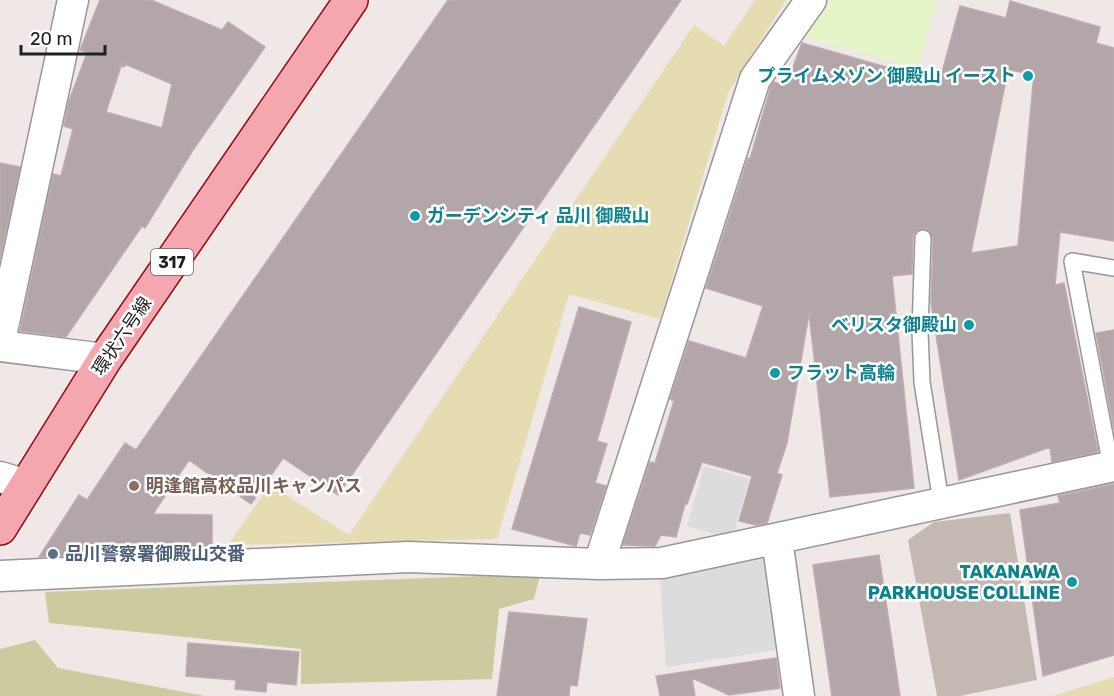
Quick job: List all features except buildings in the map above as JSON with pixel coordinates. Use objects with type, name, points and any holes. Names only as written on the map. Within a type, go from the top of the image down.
[{"type":"main road","name":"環状六号線","points":[[0,528],[14,481],[105,359],[351,0]]},
{"type":"street","points":[[0,341],[73,0]]},
{"type":"street","points":[[599,564],[756,79],[811,0]]},
{"type":"street","points":[[0,346],[105,359]]},
{"type":"street","points":[[0,576],[408,557],[599,564],[662,562],[1112,466]]},
{"type":"street","points":[[777,539],[799,696]]},
{"type":"lane","points":[[923,238],[920,331],[922,382],[942,502]]},
{"type":"lane","points":[[1112,466],[1072,261],[1114,268]]},
{"type":"shaded area","points":[[755,0],[786,0],[728,93],[660,319],[569,294],[497,539],[228,545],[270,485],[349,535],[694,25],[724,46]]},
{"type":"shaded area","points":[[704,466],[749,479],[732,539],[687,526]]},
{"type":"shaded area","points":[[1010,513],[1037,680],[960,696],[937,696],[908,540],[934,522]]},
{"type":"shaded area","points":[[769,549],[788,648],[666,667],[660,574]]},
{"type":"shaded area","points":[[1114,677],[1114,696],[1052,696]]},
{"type":"green space","points":[[831,0],[937,0],[917,68],[805,37]]},
{"type":"green space","points":[[540,574],[534,599],[499,609],[492,679],[301,684],[301,649],[49,623],[45,592]]},
{"type":"green space","points":[[35,640],[58,668],[205,696],[0,696],[0,649]]},
{"type":"place","name":"プライムメゾン 御殿山 イースト","points":[[1028,76]]},
{"type":"place","name":"ガーデンシティ 品川 御殿山","points":[[415,216]]},
{"type":"place","name":"ベリスタ御殿山","points":[[969,325]]},
{"type":"place","name":"フラット高輪","points":[[775,373]]},
{"type":"place","name":"明逢館高校品川キャンパス","points":[[134,486]]},
{"type":"place","name":"品川警察署御殿山交番","points":[[53,554]]},
{"type":"place","name":"TAKANAWA PARKHOUSE COLLINE","points":[[1072,582]]}]
